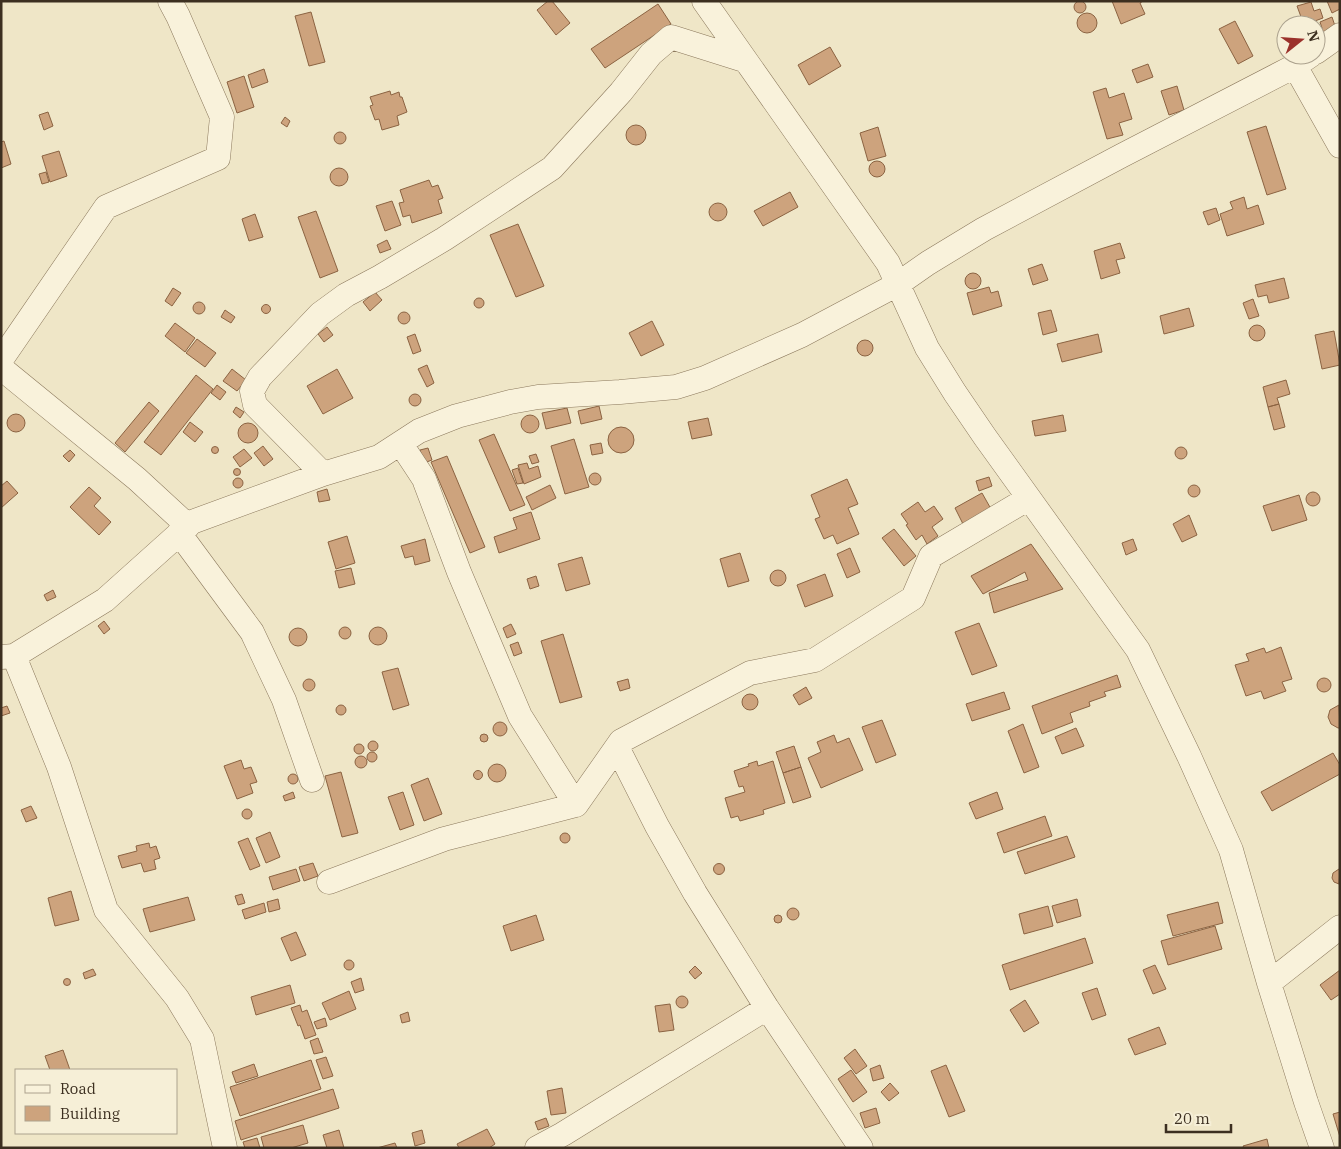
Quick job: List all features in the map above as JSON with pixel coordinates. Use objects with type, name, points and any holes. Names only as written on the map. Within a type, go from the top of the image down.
[{"type":"street","points":[[1,360],[106,207],[218,158],[222,117],[170,1]]},
{"type":"street","points":[[704,1],[888,264],[927,348],[985,437],[1138,650],[1189,756],[1231,850],[1268,983],[1322,1148]]},
{"type":"street","points":[[1326,45],[1340,35]]},
{"type":"street","points":[[323,474],[255,405],[252,391],[260,377],[320,314],[346,296],[444,239],[552,168],[621,92],[651,54],[671,37],[744,60]]},
{"type":"street","points":[[225,1148],[202,1039],[177,998],[106,910],[59,767],[8,656],[105,600],[192,522],[323,474],[379,457],[402,444],[419,431],[457,416],[510,402],[538,397],[676,387],[705,378],[802,335],[898,284],[928,263],[984,229],[1295,65]]},
{"type":"street","points":[[1305,65],[1340,146]]},
{"type":"street","points":[[1,368],[138,479],[184,530],[252,632],[284,700],[312,780]]},
{"type":"street","points":[[402,444],[424,479],[459,572],[520,716],[576,805]]},
{"type":"street","points":[[330,882],[444,839],[576,805],[621,742],[750,673],[815,660],[913,598],[932,556],[1029,498]]},
{"type":"street","points":[[617,747],[657,826],[695,893],[767,1008],[861,1148]]},
{"type":"street","points":[[1268,983],[1340,927]]},
{"type":"street","points":[[537,1148],[767,1008]]},
{"type":"building","points":[[548,1],[552,1],[570,23],[556,35],[537,10]]},
{"type":"building","points":[[1082,1],[1085,2],[1085,12],[1078,13],[1075,12],[1074,5],[1075,2]]},
{"type":"building","points":[[1112,1],[1143,1],[1140,3],[1145,14],[1121,24]]},
{"type":"building","points":[[1327,1],[1340,1],[1340,9],[1332,13]]},
{"type":"building","points":[[1311,2],[1314,11],[1320,9],[1322,15],[1300,15],[1297,6]]},
{"type":"building","points":[[658,4],[671,24],[605,68],[591,49]]},
{"type":"building","points":[[311,12],[325,62],[309,66],[295,16]]},
{"type":"building","points":[[1087,13],[1094,16],[1097,23],[1094,30],[1087,33],[1080,30],[1077,23],[1080,16]]},
{"type":"building","points":[[1332,17],[1336,29],[1326,33],[1326,20]]},
{"type":"building","points":[[1235,21],[1253,56],[1238,64],[1219,29]]},
{"type":"building","points":[[830,47],[841,66],[809,85],[798,65]]},
{"type":"building","points":[[1148,64],[1153,77],[1137,83],[1132,70]]},
{"type":"building","points":[[264,69],[268,82],[252,88],[248,75]]},
{"type":"building","points":[[244,76],[254,107],[237,113],[227,82]]},
{"type":"building","points":[[1177,86],[1184,110],[1169,115],[1161,91]]},
{"type":"building","points":[[1106,88],[1109,98],[1124,93],[1132,119],[1119,123],[1123,135],[1107,139],[1093,92]]},
{"type":"building","points":[[390,91],[391,95],[399,92],[407,112],[397,116],[399,125],[382,130],[379,119],[375,120],[370,106],[373,105],[370,97]]},
{"type":"building","points":[[48,112],[53,126],[44,130],[39,115]]},
{"type":"building","points":[[285,117],[290,121],[287,127],[281,123]]},
{"type":"building","points":[[636,125],[643,128],[646,135],[643,142],[636,145],[629,142],[626,135],[629,128]]},
{"type":"building","points":[[1266,126],[1286,189],[1267,195],[1247,132]]},
{"type":"building","points":[[878,127],[886,156],[868,161],[860,133]]},
{"type":"building","points":[[340,132],[346,138],[340,144],[334,138]]},
{"type":"building","points":[[4,141],[11,164],[1,168],[1,142]]},
{"type":"building","points":[[59,151],[67,176],[50,182],[42,156]]},
{"type":"building","points":[[877,161],[883,163],[885,169],[883,175],[877,177],[871,175],[869,169],[871,163]]},
{"type":"building","points":[[339,168],[345,171],[348,177],[345,183],[339,186],[333,183],[330,177],[333,171]]},
{"type":"building","points":[[46,172],[49,182],[42,184],[39,174]]},
{"type":"building","points":[[429,180],[432,187],[438,185],[443,198],[438,200],[442,213],[412,223],[410,215],[403,217],[399,203],[404,202],[400,190]]},
{"type":"building","points":[[790,192],[798,207],[763,226],[754,211]]},
{"type":"building","points":[[1244,197],[1247,209],[1258,205],[1264,224],[1227,236],[1220,214],[1233,209],[1230,202]]},
{"type":"building","points":[[392,201],[401,225],[385,231],[376,206]]},
{"type":"building","points":[[718,203],[724,206],[727,212],[724,218],[718,221],[712,218],[709,212],[712,206]]},
{"type":"building","points":[[1216,208],[1220,220],[1208,225],[1203,212]]},
{"type":"building","points":[[316,211],[338,271],[320,278],[298,217]]},
{"type":"building","points":[[255,214],[263,237],[249,241],[242,219]]},
{"type":"building","points":[[518,224],[544,286],[516,297],[490,235]]},
{"type":"building","points":[[387,240],[391,249],[380,253],[377,245]]},
{"type":"building","points":[[1120,243],[1125,258],[1116,260],[1120,273],[1101,279],[1094,251]]},
{"type":"building","points":[[1042,264],[1048,280],[1033,285],[1028,269]]},
{"type":"building","points":[[973,273],[979,275],[981,281],[979,287],[973,289],[967,287],[965,281],[967,275]]},
{"type":"building","points":[[1284,278],[1289,298],[1269,303],[1267,295],[1258,297],[1255,285]]},
{"type":"building","points":[[989,287],[991,293],[998,291],[1002,306],[973,315],[967,293]]},
{"type":"building","points":[[173,288],[181,293],[172,306],[165,301]]},
{"type":"building","points":[[375,292],[382,300],[370,311],[363,302]]},
{"type":"building","points":[[477,298],[481,298],[484,303],[483,307],[477,308],[474,305],[474,301]]},
{"type":"building","points":[[1253,299],[1259,316],[1249,319],[1243,303]]},
{"type":"building","points":[[197,302],[201,302],[205,308],[201,314],[197,314],[193,310],[193,306]]},
{"type":"building","points":[[266,305],[270,309],[266,313],[262,309]]},
{"type":"building","points":[[1189,308],[1194,326],[1164,334],[1160,316]]},
{"type":"building","points":[[225,310],[235,317],[231,323],[221,317]]},
{"type":"building","points":[[1051,310],[1057,331],[1043,335],[1038,313]]},
{"type":"building","points":[[402,312],[406,312],[410,318],[406,324],[402,324],[398,320],[398,316]]},
{"type":"building","points":[[652,321],[664,345],[641,356],[629,333]]},
{"type":"building","points":[[175,323],[195,338],[185,352],[165,336]]},
{"type":"building","points":[[1254,325],[1260,325],[1265,330],[1263,339],[1254,341],[1249,336],[1249,330]]},
{"type":"building","points":[[327,327],[333,335],[324,342],[318,334]]},
{"type":"building","points":[[1334,331],[1340,365],[1322,369],[1315,335]]},
{"type":"building","points":[[415,334],[421,351],[413,354],[407,337]]},
{"type":"building","points":[[1098,334],[1102,352],[1062,362],[1057,344]]},
{"type":"building","points":[[197,339],[216,353],[205,367],[186,353]]},
{"type":"building","points":[[865,340],[871,342],[873,348],[871,354],[865,356],[859,354],[857,348],[859,342]]},
{"type":"building","points":[[427,365],[434,383],[427,387],[418,369]]},
{"type":"building","points":[[232,369],[246,380],[237,391],[223,381]]},
{"type":"building","points":[[337,369],[353,398],[323,414],[307,386]]},
{"type":"building","points":[[196,375],[213,389],[161,455],[144,442]]},
{"type":"building","points":[[1286,380],[1290,394],[1277,398],[1279,404],[1268,407],[1263,387]]},
{"type":"building","points":[[217,385],[226,392],[220,400],[211,393]]},
{"type":"building","points":[[415,394],[421,400],[415,406],[409,400]]},
{"type":"building","points":[[149,402],[159,411],[125,452],[115,443]]},
{"type":"building","points":[[1279,404],[1285,427],[1274,430],[1268,407]]},
{"type":"building","points":[[599,406],[602,419],[581,424],[578,411]]},
{"type":"building","points":[[236,407],[244,412],[240,418],[233,412]]},
{"type":"building","points":[[567,408],[571,423],[546,429],[542,413]]},
{"type":"building","points":[[16,414],[22,417],[25,423],[22,429],[16,432],[10,429],[7,423],[10,417]]},
{"type":"building","points":[[530,415],[536,418],[539,424],[536,430],[530,433],[524,430],[521,424],[524,418]]},
{"type":"building","points":[[1063,415],[1066,431],[1035,436],[1032,421]]},
{"type":"building","points":[[708,418],[712,435],[692,439],[688,422]]},
{"type":"building","points":[[190,422],[203,432],[195,442],[183,432]]},
{"type":"building","points":[[248,423],[255,426],[258,433],[255,440],[248,443],[241,440],[238,433],[241,426]]},
{"type":"building","points":[[621,427],[630,431],[634,440],[630,449],[621,453],[612,449],[608,440],[612,431]]},
{"type":"building","points":[[494,434],[525,505],[510,511],[479,440]]},
{"type":"building","points":[[574,439],[589,487],[565,494],[551,446]]},
{"type":"building","points":[[601,443],[603,453],[592,455],[590,445]]},
{"type":"building","points":[[215,446],[219,450],[215,454],[211,450]]},
{"type":"building","points":[[263,446],[273,459],[264,466],[254,453]]},
{"type":"building","points":[[1179,447],[1183,447],[1187,453],[1183,459],[1179,459],[1175,455],[1175,451]]},
{"type":"building","points":[[428,448],[432,460],[424,463],[420,450]]},
{"type":"building","points":[[244,449],[252,458],[240,467],[233,457]]},
{"type":"building","points":[[70,450],[75,455],[69,462],[63,456]]},
{"type":"building","points":[[536,454],[539,462],[532,464],[529,456]]},
{"type":"building","points":[[447,456],[485,547],[470,553],[431,462]]},
{"type":"building","points":[[527,463],[529,469],[538,466],[541,477],[524,484],[518,465]]},
{"type":"building","points":[[237,468],[241,472],[237,476],[233,472]]},
{"type":"building","points":[[518,468],[523,483],[517,484],[512,470]]},
{"type":"building","points":[[593,473],[597,473],[601,479],[597,485],[593,485],[589,481],[589,477]]},
{"type":"building","points":[[989,477],[992,486],[979,491],[976,481]]},
{"type":"building","points":[[236,478],[240,478],[243,483],[242,487],[236,488],[233,485],[233,481]]},
{"type":"building","points":[[847,479],[858,504],[848,508],[859,534],[837,544],[833,535],[824,539],[815,519],[820,517],[811,495]]},
{"type":"building","points":[[7,481],[18,493],[1,508],[1,486]]},
{"type":"building","points":[[550,485],[556,498],[532,510],[526,497]]},
{"type":"building","points":[[1192,485],[1196,485],[1200,491],[1196,497],[1192,497],[1188,493],[1188,489]]},
{"type":"building","points":[[89,487],[101,498],[94,506],[111,522],[99,535],[70,507]]},
{"type":"building","points":[[327,489],[330,500],[319,502],[317,492]]},
{"type":"building","points":[[1310,492],[1316,492],[1320,499],[1316,506],[1310,506],[1306,502],[1306,496]]},
{"type":"building","points":[[982,493],[991,509],[963,524],[955,508]]},
{"type":"building","points":[[1299,495],[1307,520],[1272,531],[1263,506]]},
{"type":"building","points":[[918,502],[925,512],[934,506],[943,519],[932,527],[938,536],[927,544],[922,535],[916,540],[901,514]]},
{"type":"building","points":[[531,512],[540,539],[499,553],[494,537],[517,529],[513,518]]},
{"type":"building","points":[[1189,515],[1197,535],[1182,542],[1173,524]]},
{"type":"building","points":[[894,529],[916,556],[904,566],[882,538]]},
{"type":"building","points":[[347,536],[355,563],[336,569],[328,542]]},
{"type":"building","points":[[425,539],[430,561],[415,565],[413,556],[405,558],[401,546]]},
{"type":"building","points":[[1133,539],[1137,550],[1126,555],[1122,543]]},
{"type":"building","points":[[1031,544],[1063,589],[994,613],[989,593],[1028,580],[1025,572],[983,594],[971,576]]},
{"type":"building","points":[[850,548],[860,572],[847,578],[837,554]]},
{"type":"building","points":[[740,553],[749,581],[728,587],[720,559]]},
{"type":"building","points":[[582,557],[590,584],[566,591],[558,564]]},
{"type":"building","points":[[351,568],[355,584],[339,588],[335,571]]},
{"type":"building","points":[[778,570],[784,572],[786,578],[784,584],[778,586],[772,584],[770,578],[772,572]]},
{"type":"building","points":[[825,574],[833,596],[805,607],[797,585]]},
{"type":"building","points":[[536,576],[539,586],[530,589],[527,579]]},
{"type":"building","points":[[53,590],[56,597],[47,601],[44,595]]},
{"type":"building","points":[[104,621],[110,629],[104,634],[98,626]]},
{"type":"building","points":[[979,623],[997,666],[972,675],[955,632]]},
{"type":"building","points":[[511,624],[516,634],[507,638],[503,628]]},
{"type":"building","points":[[343,627],[347,627],[351,633],[347,639],[343,639],[339,635],[339,631]]},
{"type":"building","points":[[378,627],[384,630],[387,636],[384,642],[378,645],[372,642],[369,636],[372,630]]},
{"type":"building","points":[[298,628],[304,631],[307,637],[304,643],[298,646],[292,643],[289,637],[292,631]]},
{"type":"building","points":[[563,634],[582,697],[560,703],[541,641]]},
{"type":"building","points":[[518,642],[522,653],[514,656],[510,645]]},
{"type":"building","points":[[1281,647],[1292,679],[1282,682],[1286,691],[1264,699],[1261,691],[1246,696],[1235,665],[1249,661],[1246,654],[1264,648],[1266,653]]},
{"type":"building","points":[[398,668],[409,705],[393,710],[382,672]]},
{"type":"building","points":[[1117,675],[1121,687],[1104,692],[1106,696],[1089,702],[1090,706],[1070,713],[1073,722],[1042,734],[1032,706]]},
{"type":"building","points":[[1321,678],[1327,678],[1331,685],[1327,692],[1321,692],[1317,688],[1317,682]]},
{"type":"building","points":[[311,679],[314,680],[314,690],[307,691],[304,690],[303,683],[304,680]]},
{"type":"building","points":[[628,679],[630,688],[620,691],[617,682]]},
{"type":"building","points":[[806,687],[812,698],[799,705],[793,695]]},
{"type":"building","points":[[1004,692],[1010,709],[972,721],[966,704]]},
{"type":"building","points":[[750,694],[756,696],[758,702],[756,708],[750,710],[744,708],[742,702],[744,696]]},
{"type":"building","points":[[341,705],[346,710],[341,715],[336,710]]},
{"type":"building","points":[[1339,705],[1340,728],[1338,728],[1331,724],[1328,717],[1330,710]]},
{"type":"building","points":[[7,706],[10,713],[1,716],[1,708]]},
{"type":"building","points":[[882,720],[896,755],[876,763],[862,727]]},
{"type":"building","points":[[497,722],[503,722],[507,729],[503,736],[497,736],[493,732],[493,726]]},
{"type":"building","points":[[1023,724],[1039,767],[1024,773],[1008,731]]},
{"type":"building","points":[[1076,728],[1084,746],[1062,754],[1055,737]]},
{"type":"building","points":[[484,734],[488,738],[484,742],[480,738]]},
{"type":"building","points":[[834,735],[837,743],[849,738],[863,770],[821,788],[808,758],[821,752],[817,742]]},
{"type":"building","points":[[373,741],[378,746],[373,751],[368,746]]},
{"type":"building","points":[[359,744],[364,749],[359,754],[354,749]]},
{"type":"building","points":[[794,746],[801,767],[783,773],[776,752]]},
{"type":"building","points":[[372,752],[377,757],[372,762],[367,757]]},
{"type":"building","points":[[1333,753],[1340,765],[1340,774],[1272,811],[1261,792]]},
{"type":"building","points":[[359,756],[363,756],[367,762],[363,768],[359,768],[355,764],[355,760]]},
{"type":"building","points":[[241,760],[244,769],[251,767],[257,782],[250,784],[253,793],[237,799],[224,766]]},
{"type":"building","points":[[757,761],[758,766],[773,761],[785,803],[763,810],[764,814],[740,821],[738,816],[731,818],[725,798],[745,792],[743,786],[739,787],[734,771]]},
{"type":"building","points":[[497,764],[503,767],[506,773],[503,779],[497,782],[491,779],[488,773],[491,767]]},
{"type":"building","points":[[801,767],[811,797],[793,803],[783,773]]},
{"type":"building","points":[[478,771],[482,775],[478,779],[474,775]]},
{"type":"building","points":[[341,772],[358,833],[342,837],[325,776]]},
{"type":"building","points":[[293,774],[298,779],[293,784],[288,779]]},
{"type":"building","points":[[428,778],[442,814],[424,821],[411,785]]},
{"type":"building","points":[[293,792],[295,798],[285,801],[283,796]]},
{"type":"building","points":[[403,792],[414,825],[400,830],[388,797]]},
{"type":"building","points":[[997,792],[1003,809],[976,819],[969,803]]},
{"type":"building","points":[[31,806],[37,818],[26,822],[21,810]]},
{"type":"building","points":[[247,809],[252,814],[247,819],[242,814]]},
{"type":"building","points":[[1045,816],[1052,836],[1004,853],[997,833]]},
{"type":"building","points":[[270,832],[280,857],[266,863],[256,838]]},
{"type":"building","points":[[563,833],[567,833],[570,838],[569,842],[563,843],[560,840],[560,836]]},
{"type":"building","points":[[1067,836],[1075,857],[1025,874],[1017,852]]},
{"type":"building","points":[[248,838],[260,866],[250,870],[238,842]]},
{"type":"building","points":[[149,843],[150,848],[156,846],[160,858],[154,860],[156,869],[144,872],[141,863],[122,868],[118,856],[137,851],[136,846]]},
{"type":"building","points":[[313,863],[318,876],[304,881],[299,867]]},
{"type":"building","points":[[719,863],[725,869],[719,875],[713,869]]},
{"type":"building","points":[[296,869],[300,881],[273,890],[269,877]]},
{"type":"building","points":[[1339,869],[1339,884],[1334,882],[1332,878],[1333,873]]},
{"type":"building","points":[[71,891],[79,920],[55,926],[48,898]]},
{"type":"building","points":[[242,894],[245,903],[238,905],[235,896]]},
{"type":"building","points":[[188,897],[195,920],[150,932],[143,909]]},
{"type":"building","points":[[278,899],[280,909],[269,912],[267,902]]},
{"type":"building","points":[[1077,899],[1081,916],[1057,923],[1052,906]]},
{"type":"building","points":[[1218,902],[1223,923],[1173,936],[1167,915]]},
{"type":"building","points":[[264,903],[266,912],[245,919],[242,910]]},
{"type":"building","points":[[1048,906],[1053,926],[1024,934],[1019,914]]},
{"type":"building","points":[[791,908],[795,908],[799,914],[795,920],[791,920],[787,916],[787,912]]},
{"type":"building","points":[[536,915],[544,940],[511,951],[503,926]]},
{"type":"building","points":[[778,915],[782,919],[778,923],[774,919]]},
{"type":"building","points":[[1215,926],[1222,949],[1168,965],[1161,941]]},
{"type":"building","points":[[296,932],[306,955],[291,961],[281,938]]},
{"type":"building","points":[[1085,938],[1093,963],[1010,990],[1002,965]]},
{"type":"building","points":[[349,960],[354,965],[349,970],[344,965]]},
{"type":"building","points":[[1155,965],[1166,989],[1153,994],[1143,970]]},
{"type":"building","points":[[695,966],[702,973],[695,979],[689,972]]},
{"type":"building","points":[[93,969],[96,975],[85,979],[83,973]]},
{"type":"building","points":[[1340,970],[1340,994],[1331,1000],[1320,985]]},
{"type":"building","points":[[67,978],[71,982],[67,986],[63,982]]},
{"type":"building","points":[[361,978],[364,990],[355,993],[351,982]]},
{"type":"building","points":[[290,985],[295,1003],[256,1015],[251,997]]},
{"type":"building","points":[[1097,988],[1106,1015],[1092,1020],[1082,993]]},
{"type":"building","points":[[349,991],[356,1009],[330,1020],[322,1003]]},
{"type":"building","points":[[682,996],[688,1002],[682,1008],[676,1002]]},
{"type":"building","points":[[1025,1000],[1039,1023],[1024,1032],[1010,1010]]},
{"type":"building","points":[[670,1004],[674,1030],[659,1032],[655,1006]]},
{"type":"building","points":[[300,1005],[302,1012],[307,1010],[316,1035],[305,1039],[291,1008]]},
{"type":"building","points":[[408,1012],[410,1021],[402,1023],[400,1015]]},
{"type":"building","points":[[325,1018],[327,1026],[317,1029],[314,1022]]},
{"type":"building","points":[[1159,1027],[1166,1044],[1135,1055],[1128,1039]]},
{"type":"building","points":[[318,1038],[323,1052],[314,1054],[310,1041]]},
{"type":"building","points":[[855,1049],[867,1066],[856,1074],[844,1058]]},
{"type":"building","points":[[63,1050],[70,1069],[50,1069],[45,1056]]},
{"type":"building","points":[[326,1057],[333,1076],[323,1079],[316,1060]]},
{"type":"building","points":[[311,1060],[321,1089],[240,1116],[230,1087]]},
{"type":"building","points":[[254,1064],[258,1076],[236,1083],[232,1072]]},
{"type":"building","points":[[880,1065],[884,1078],[873,1081],[870,1069]]},
{"type":"building","points":[[946,1065],[965,1111],[949,1117],[931,1071]]},
{"type":"building","points":[[851,1070],[867,1092],[853,1102],[838,1079]]},
{"type":"building","points":[[890,1083],[899,1093],[889,1101],[881,1092]]},
{"type":"building","points":[[562,1088],[566,1113],[551,1115],[547,1091]]},
{"type":"building","points":[[333,1089],[339,1108],[241,1140],[235,1121]]},
{"type":"building","points":[[876,1108],[880,1123],[865,1128],[860,1113]]},
{"type":"building","points":[[1340,1112],[1340,1137],[1333,1114]]},
{"type":"building","points":[[546,1118],[549,1126],[538,1130],[535,1122]]},
{"type":"building","points":[[303,1125],[308,1143],[291,1148],[264,1148],[261,1137]]},
{"type":"building","points":[[487,1129],[495,1144],[489,1148],[459,1148],[457,1144]]},
{"type":"building","points":[[339,1130],[344,1148],[327,1148],[323,1135]]},
{"type":"building","points":[[422,1130],[425,1143],[415,1146],[412,1133]]},
{"type":"building","points":[[257,1138],[260,1148],[245,1148],[243,1142]]},
{"type":"building","points":[[1267,1139],[1269,1148],[1244,1148],[1243,1146]]},
{"type":"building","points":[[395,1143],[397,1148],[377,1148]]}]
